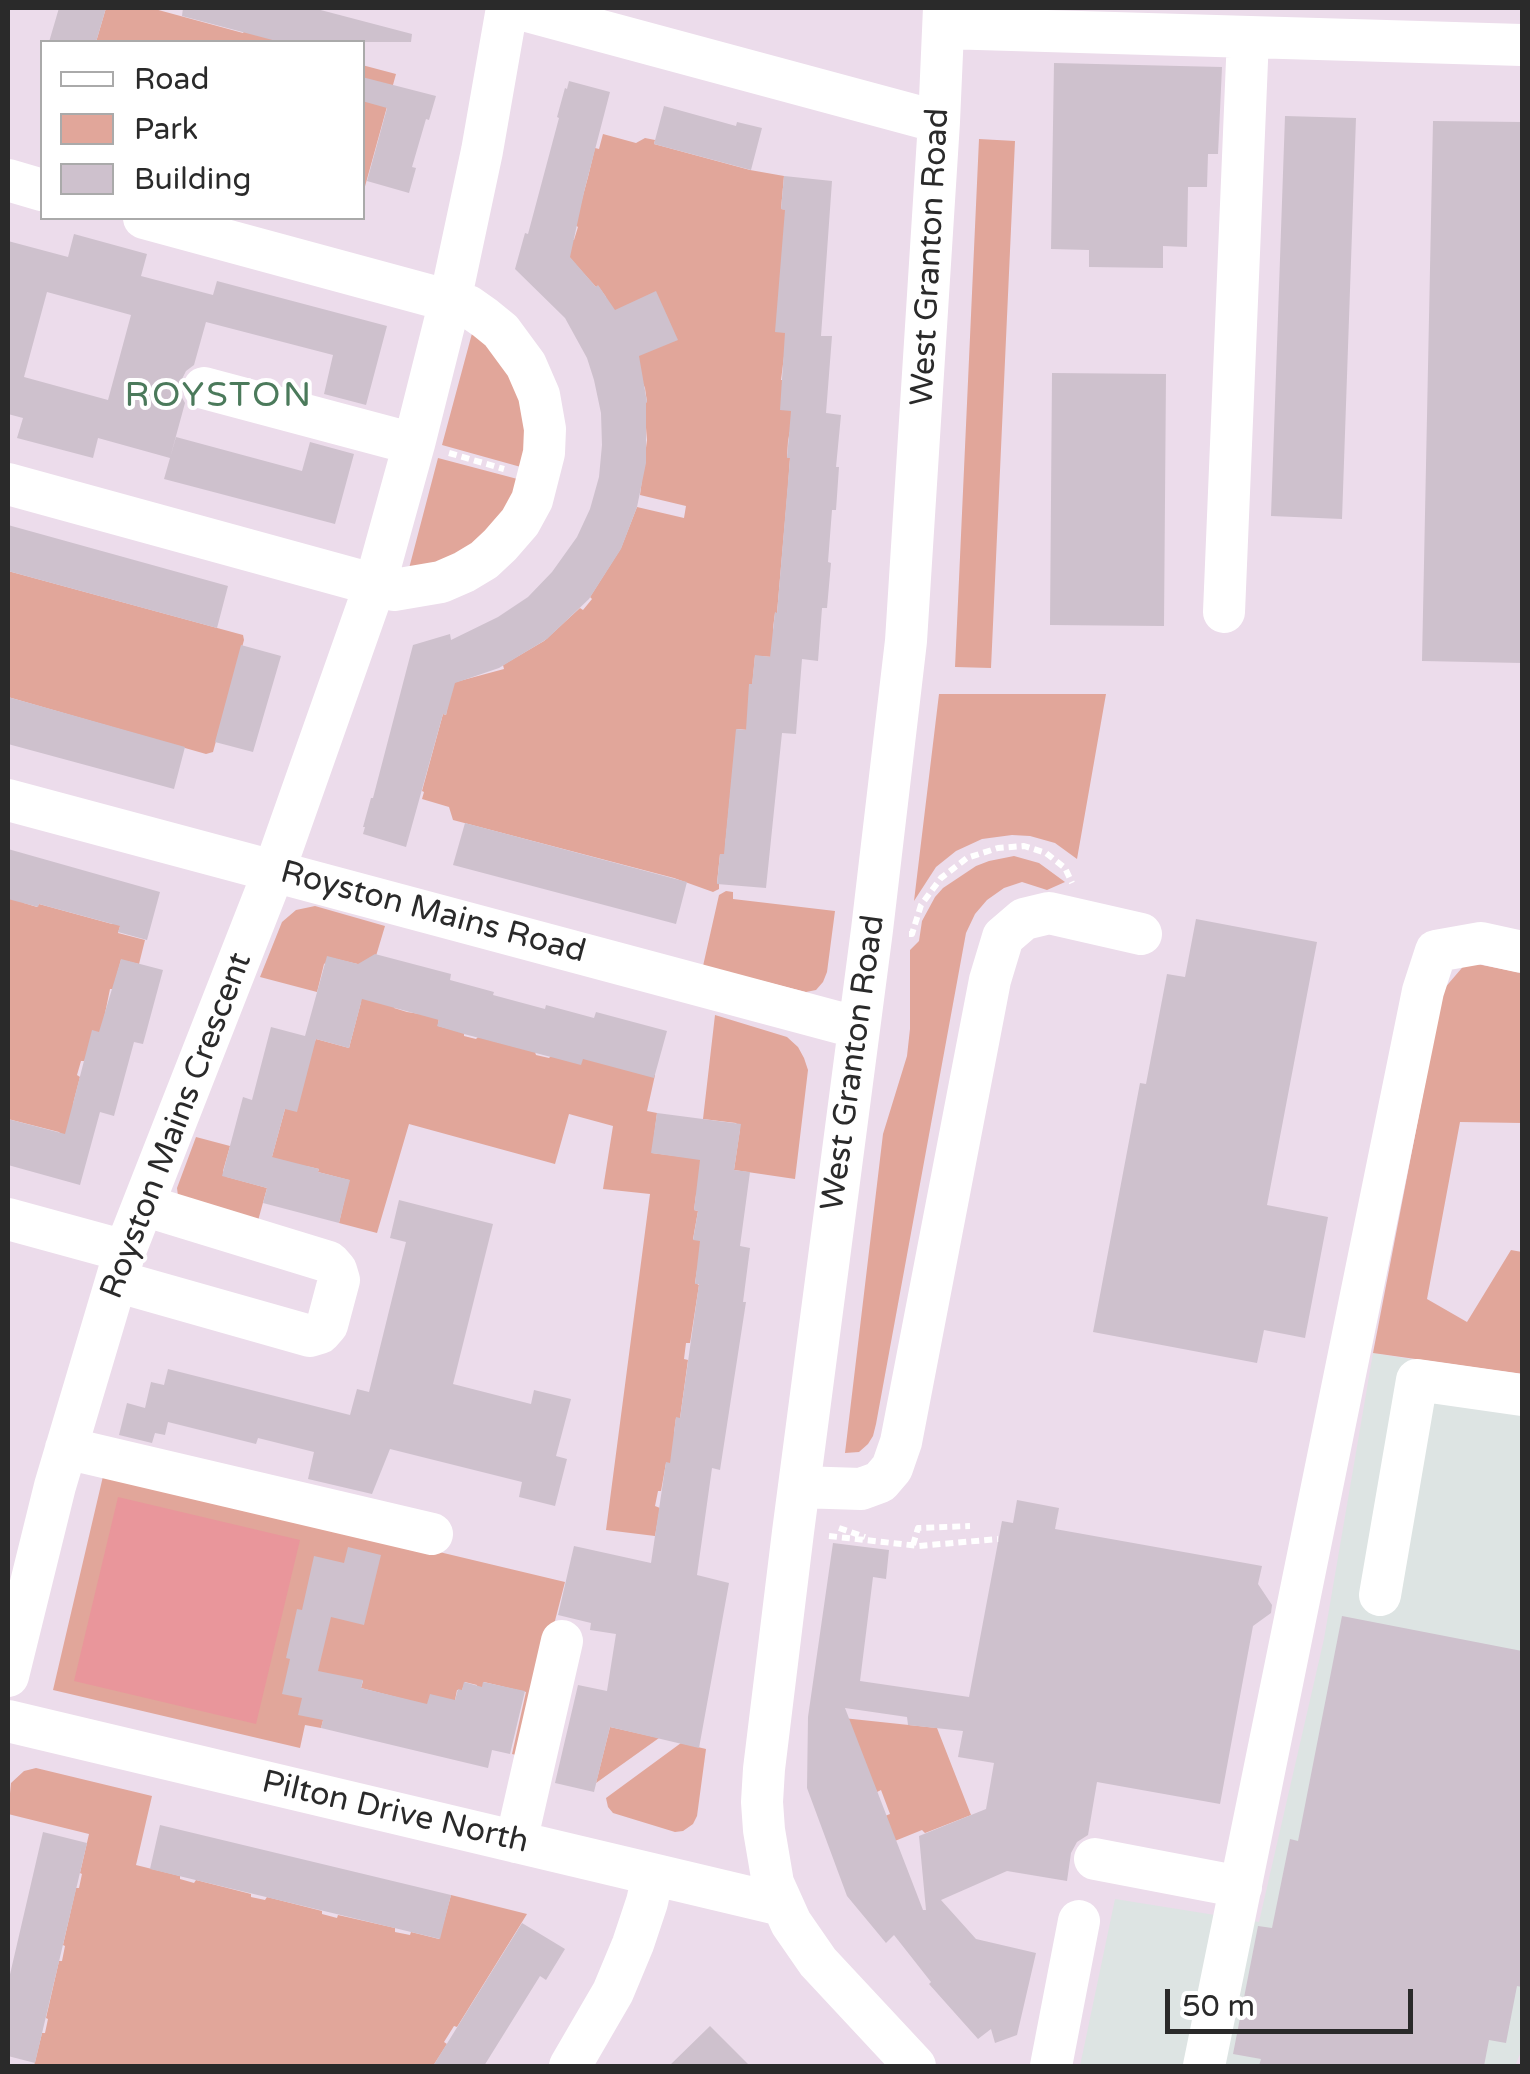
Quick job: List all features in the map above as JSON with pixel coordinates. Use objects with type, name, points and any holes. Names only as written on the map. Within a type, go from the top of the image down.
[{"type":"street","name":"Royston Mains Crescent","points":[[8,1676],[54,1486],[121,1266],[274,870],[375,584],[450,301],[507,8]]},
{"type":"street","points":[[516,8],[939,122]]},
{"type":"street","points":[[944,18],[1248,37],[1522,45]]},
{"type":"street","name":"West Granton Road","points":[[914,2066],[818,1962],[782,1905],[773,1884],[762,1802],[906,641],[944,18]]},
{"type":"street","points":[[1224,612],[1248,37]]},
{"type":"street","points":[[8,180],[40,189]]},
{"type":"street","points":[[8,484],[394,590],[440,582],[484,560],[520,522],[532,500],[544,454],[545,429],[539,395],[526,365],[486,318],[468,306],[151,220]]},
{"type":"street","points":[[204,388],[414,444]]},
{"type":"street","name":"Royston Mains Road","points":[[8,800],[859,1028]]},
{"type":"street","points":[[799,1487],[861,1489],[880,1482],[892,1468],[902,1442],[990,980],[1003,936],[1024,919],[1049,914],[1141,934]]},
{"type":"street","points":[[1204,2066],[1423,991],[1436,951],[1482,943],[1522,952]]},
{"type":"street","points":[[8,1219],[121,1266],[310,1336],[328,1325],[339,1280],[328,1262],[143,1205]]},
{"type":"street","points":[[1380,1595],[1417,1380],[1522,1396]]},
{"type":"street","points":[[66,1448],[432,1534]]},
{"type":"street","points":[[516,1842],[562,1641]]},
{"type":"street","name":"Pilton Drive North","points":[[8,1721],[782,1905]]},
{"type":"street","points":[[1095,1858],[1241,1887]]},
{"type":"street","points":[[570,2066],[613,1992],[633,1944],[653,1875]]},
{"type":"street","points":[[1050,2066],[1078,1921]]},
{"type":"path","points":[[414,444],[540,479]]},
{"type":"path","points":[[872,930],[912,934],[921,905],[941,878],[967,858],[998,848],[1024,846],[1046,853],[1065,868],[1072,882],[1068,919]]},
{"type":"path","points":[[916,1546],[918,1528],[970,1526]]},
{"type":"path","points":[[793,1532],[916,1546],[998,1539]]},
{"type":"shaded area","points":[[1373,1353],[1522,1377],[1522,2049],[1515,2066],[1080,2066],[1115,1899],[1259,1922],[1324,1639]]},
{"type":"shaded area","points":[[118,1497],[300,1540],[256,1724],[74,1681]]},
{"type":"green space","points":[[106,8],[151,8],[274,38],[274,40],[97,40]]},
{"type":"green space","points":[[365,66],[396,74],[365,186]]},
{"type":"green space","points":[[603,134],[636,143],[645,138],[655,140],[654,144],[784,176],[781,209],[789,210],[787,333],[781,380],[794,411],[788,441],[790,458],[773,628],[774,657],[755,656],[748,730],[737,729],[725,847],[730,855],[720,854],[719,889],[713,892],[674,878],[453,820],[449,807],[422,799],[452,683],[504,669],[503,665],[544,641],[580,608],[583,610],[621,548],[637,507],[684,518],[686,506],[640,495],[647,440],[645,388],[606,297],[567,255],[578,227],[575,225],[595,148],[599,149]]},
{"type":"green space","points":[[979,139],[1015,141],[991,668],[955,667]]},
{"type":"green space","points":[[474,326],[521,384],[528,469],[442,445]]},
{"type":"green space","points":[[438,458],[525,481],[476,550],[407,576]]},
{"type":"green space","points":[[8,571],[243,635],[213,752],[206,754],[8,697]]},
{"type":"green space","points":[[939,694],[1106,694],[1077,859],[1055,843],[1030,836],[982,839],[956,851],[936,867],[914,901]]},
{"type":"green space","points":[[1014,856],[1039,863],[1065,882],[1047,890],[1022,882],[1004,888],[975,914],[966,933],[876,1424],[868,1444],[859,1452],[845,1453],[883,1134],[907,1056],[910,950],[919,941],[922,921],[943,888],[976,866]]},
{"type":"green space","points":[[733,892],[733,899],[835,911],[827,972],[816,990],[806,992],[703,966],[719,895]]},
{"type":"green space","points":[[8,896],[37,907],[39,904],[112,924],[121,923],[118,933],[145,940],[139,964],[121,960],[101,1033],[81,1061],[77,1075],[80,1077],[73,1104],[98,1112],[64,1138],[59,1132],[8,1119]]},
{"type":"green space","points":[[315,906],[385,926],[376,956],[366,966],[332,958],[324,964],[317,992],[260,977],[282,922],[296,910]]},
{"type":"green space","points":[[1467,962],[1522,973],[1522,1123],[1460,1122],[1427,1299],[1467,1322],[1511,1250],[1522,1252],[1522,1374],[1373,1353],[1443,990]]},
{"type":"green space","points":[[358,995],[407,1012],[439,1017],[438,1026],[464,1036],[549,1058],[584,1056],[655,1075],[647,1111],[657,1113],[652,1153],[700,1159],[700,1195],[696,1195],[694,1210],[698,1211],[693,1239],[704,1241],[695,1283],[699,1285],[690,1343],[686,1343],[684,1359],[688,1360],[680,1418],[676,1418],[674,1463],[666,1463],[658,1491],[655,1506],[660,1508],[655,1536],[606,1530],[650,1194],[603,1189],[613,1126],[569,1114],[555,1164],[409,1124],[377,1233],[339,1223],[349,1180],[306,1166],[270,1164],[285,1109],[316,1039],[349,1048],[361,1002]]},
{"type":"green space","points":[[715,1015],[787,1037],[804,1058],[808,1070],[795,1179],[734,1170],[740,1129],[736,1123],[703,1119]]},
{"type":"green space","points":[[196,1137],[230,1146],[223,1171],[227,1177],[267,1188],[256,1228],[178,1196],[177,1188]]},
{"type":"green space","points":[[104,1472],[565,1582],[520,1756],[512,1754],[526,1692],[484,1682],[479,1699],[474,1697],[477,1685],[465,1682],[462,1690],[457,1690],[455,1700],[427,1705],[361,1688],[363,1681],[333,1682],[321,1728],[305,1725],[300,1748],[53,1690]]},
{"type":"green space","points":[[843,1718],[937,1728],[971,1815],[880,1847],[870,1822],[890,1814]]},
{"type":"green space","points":[[610,1727],[659,1738],[596,1783]]},
{"type":"green space","points":[[681,1743],[706,1749],[693,1824],[675,1832],[613,1813],[606,1798]]},
{"type":"green space","points":[[36,1768],[152,1796],[136,1865],[180,1879],[265,1900],[267,1897],[337,1918],[338,1915],[395,1928],[395,1932],[439,1939],[451,1895],[527,1914],[444,2042],[447,2044],[433,2066],[34,2066],[45,2033],[89,1834],[8,1814],[11,1783],[24,1771]]},
{"type":"building","points":[[59,8],[106,8],[97,40],[50,40]]},
{"type":"building","points":[[183,8],[313,8],[412,34],[411,42],[272,40],[182,16]]},
{"type":"building","points":[[1054,63],[1222,67],[1218,154],[1208,154],[1207,187],[1188,187],[1187,247],[1163,246],[1163,268],[1089,267],[1089,250],[1051,249]]},
{"type":"building","points":[[365,78],[436,96],[412,167],[416,168],[409,193],[367,181],[387,108],[365,102]]},
{"type":"building","points":[[569,81],[610,92],[570,257],[598,285],[615,310],[656,291],[678,340],[639,356],[647,402],[646,463],[637,507],[621,549],[589,599],[547,639],[499,668],[455,683],[406,847],[363,834],[363,827],[413,645],[450,634],[451,640],[528,597],[577,537],[599,477],[601,413],[587,358],[565,318],[515,269]]},
{"type":"building","points":[[664,106],[736,126],[737,122],[762,128],[751,170],[654,144]]},
{"type":"building","points":[[1285,116],[1356,118],[1342,519],[1271,516]]},
{"type":"building","points":[[1433,121],[1522,122],[1522,663],[1422,661]]},
{"type":"building","points":[[784,176],[832,181],[821,336],[832,336],[826,413],[841,415],[827,608],[822,608],[818,661],[802,659],[796,734],[782,733],[766,888],[717,884],[720,854],[724,854],[736,729],[746,730],[755,655],[770,657],[777,613],[791,411],[780,410],[785,333],[775,332]]},
{"type":"building","points":[[74,234],[147,254],[141,276],[213,295],[217,281],[387,326],[366,405],[324,394],[333,355],[206,322],[194,365],[180,383],[185,403],[170,458],[98,438],[93,458],[17,438],[23,418],[8,414],[8,241],[68,257]],"holes":[[[47,292],[131,315],[108,400],[24,377]]]},
{"type":"building","points":[[1052,373],[1166,374],[1164,626],[1050,625]]},
{"type":"building","points":[[176,437],[302,471],[310,442],[354,454],[335,524],[164,479]]},
{"type":"building","points":[[8,525],[228,586],[217,628],[8,571]]},
{"type":"building","points":[[241,645],[281,656],[253,752],[215,742]]},
{"type":"building","points":[[8,697],[185,747],[174,789],[8,744]]},
{"type":"building","points":[[465,823],[687,882],[676,924],[453,865]]},
{"type":"building","points":[[8,849],[160,892],[147,940],[118,932],[120,926],[8,899]]},
{"type":"building","points":[[1196,919],[1317,942],[1267,1205],[1328,1217],[1305,1338],[1264,1330],[1257,1363],[1093,1332],[1140,1083],[1146,1084],[1167,974],[1185,977]]},
{"type":"building","points":[[375,954],[451,974],[450,980],[545,1009],[546,1005],[594,1018],[596,1012],[667,1031],[654,1078],[583,1059],[581,1065],[464,1034],[437,1026],[439,1020],[362,999],[349,1048],[316,1039],[297,1112],[285,1109],[272,1157],[350,1180],[339,1223],[263,1203],[267,1188],[222,1176],[243,1097],[252,1100],[271,1027],[305,1036],[327,956],[358,964]]},
{"type":"building","points":[[121,959],[163,970],[143,1044],[134,1042],[114,1116],[100,1112],[80,1185],[8,1165],[8,1119],[65,1134],[92,1030],[99,1032]]},
{"type":"building","points":[[657,1113],[741,1124],[734,1170],[750,1172],[740,1246],[750,1248],[746,1302],[720,1470],[712,1468],[697,1575],[729,1583],[699,1748],[610,1727],[594,1792],[555,1783],[578,1685],[607,1691],[616,1634],[590,1630],[591,1623],[558,1615],[574,1546],[651,1563],[666,1462],[670,1463],[676,1417],[680,1418],[699,1284],[695,1284],[700,1241],[693,1240],[700,1160],[651,1153]]},
{"type":"building","points":[[399,1200],[493,1224],[453,1384],[531,1404],[534,1390],[571,1399],[556,1456],[567,1459],[555,1506],[519,1497],[522,1482],[390,1449],[372,1494],[308,1479],[314,1452],[258,1438],[256,1444],[168,1422],[165,1435],[155,1433],[152,1443],[119,1435],[127,1403],[145,1408],[151,1382],[164,1385],[168,1369],[350,1415],[357,1389],[369,1392],[406,1242],[390,1238]]},
{"type":"building","points":[[1017,1500],[1059,1508],[1055,1529],[1262,1566],[1258,1584],[1272,1605],[1271,1613],[1253,1626],[1220,1804],[1097,1782],[1088,1835],[1077,1842],[1071,1853],[1067,1881],[1007,1871],[941,1900],[976,1939],[1036,1953],[1017,2035],[995,2043],[991,2029],[978,2039],[929,1984],[894,1935],[886,1943],[847,1896],[807,1788],[808,1717],[833,1543],[889,1550],[886,1579],[873,1577],[860,1681],[969,1697],[1002,1521],[1013,1523]],"holes":[[[845,1708],[907,1717],[908,1725],[963,1731],[958,1757],[994,1763],[986,1809],[919,1836],[926,1910]]]},
{"type":"building","points":[[348,1547],[381,1555],[364,1625],[331,1617],[318,1671],[363,1680],[361,1688],[427,1704],[430,1694],[455,1700],[464,1682],[525,1691],[510,1754],[492,1750],[488,1768],[321,1728],[323,1720],[298,1715],[302,1698],[282,1694],[297,1609],[302,1610],[314,1556],[344,1563]]},
{"type":"building","points":[[1342,1616],[1522,1651],[1522,1987],[1517,1986],[1506,2043],[1489,2040],[1484,2066],[1259,2066],[1261,2059],[1233,2054],[1258,1926],[1272,1928],[1290,1839],[1298,1841]]},
{"type":"building","points":[[160,1825],[451,1895],[440,1939],[150,1869]]},
{"type":"building","points":[[43,1832],[87,1843],[35,2063],[8,2056],[8,1983]]},
{"type":"building","points":[[522,1923],[565,1949],[546,1980],[540,1976],[484,2066],[433,2066]]},
{"type":"building","points":[[710,2026],[750,2066],[669,2066]]},
{"type":"district","name":"ROYSTON","points":[[219,397]]}]
